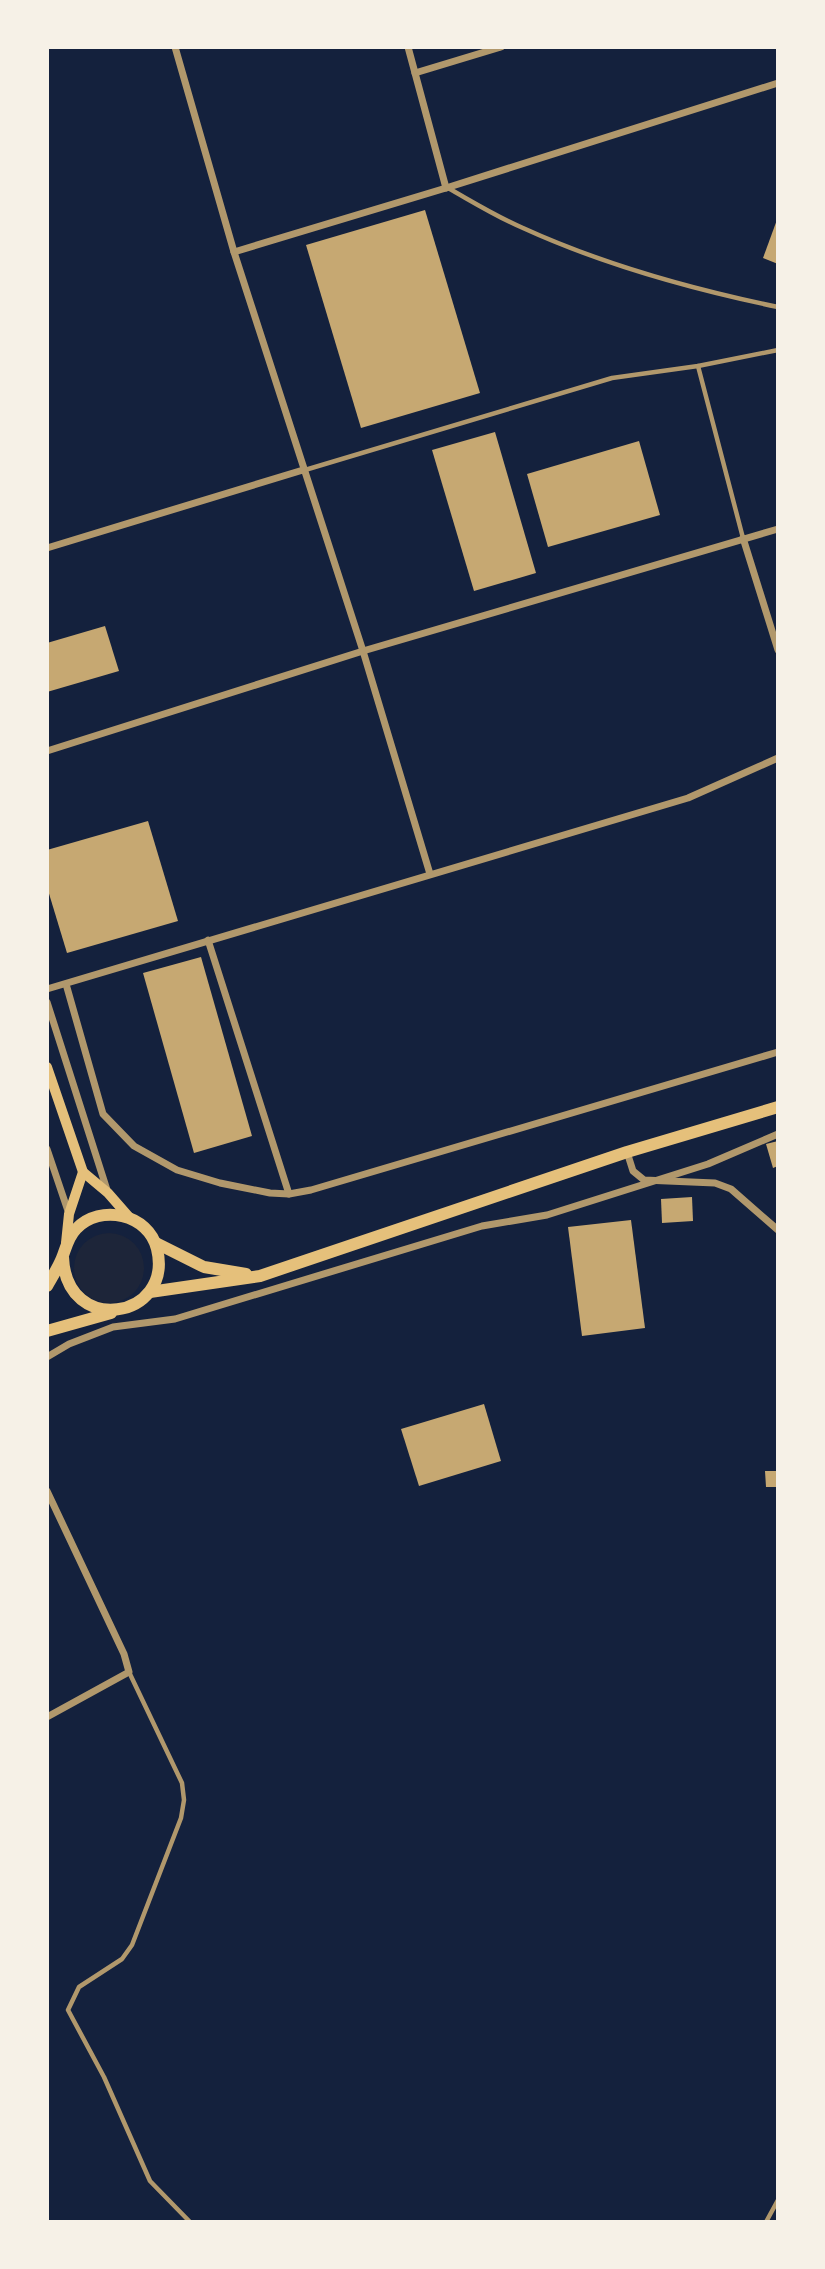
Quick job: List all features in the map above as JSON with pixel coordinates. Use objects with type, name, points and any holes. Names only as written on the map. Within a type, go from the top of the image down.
[{"type":"main road","points":[[47,1067],[83,1172],[108,1193],[129,1217],[148,1230],[156,1243],[160,1260],[158,1277],[150,1292],[137,1304],[47,1331]]},
{"type":"main road","points":[[150,1292],[260,1276],[626,1152],[778,1107]]},
{"type":"main road","points":[[83,1172],[69,1214],[64,1272],[69,1286],[78,1298],[98,1308],[121,1310]]},
{"type":"main road","points":[[47,1286],[76,1229],[92,1218],[110,1214],[129,1217]]},
{"type":"main road","points":[[156,1243],[204,1267],[260,1276]]},
{"type":"street","points":[[175,47],[234,252],[363,651],[430,874]]},
{"type":"street","points":[[408,47],[446,188]]},
{"type":"street","points":[[415,73],[501,47]]},
{"type":"street","points":[[234,252],[778,83]]},
{"type":"street","points":[[47,548],[303,470]]},
{"type":"street","points":[[47,751],[363,651],[778,529]]},
{"type":"street","points":[[743,538],[778,650]]},
{"type":"street","points":[[47,989],[688,798],[778,758]]},
{"type":"street","points":[[208,940],[289,1194]]},
{"type":"street","points":[[66,984],[103,1114],[134,1146],[177,1170],[271,1193],[289,1194],[325,1186],[778,1052]]},
{"type":"street","points":[[47,1003],[108,1193]]},
{"type":"street","points":[[47,1357],[69,1344],[113,1327],[175,1319],[482,1226],[547,1215],[708,1164],[778,1134]]},
{"type":"street","points":[[47,1149],[69,1214]]},
{"type":"street","points":[[626,1152],[633,1171],[644,1180],[715,1182],[731,1189],[778,1230]]},
{"type":"street","points":[[47,1491],[124,1654],[129,1672],[47,1717]]},
{"type":"lane","points":[[446,188],[519,227],[566,246],[683,286],[778,307]]},
{"type":"lane","points":[[303,470],[612,378],[698,366],[778,350]]},
{"type":"lane","points":[[698,366],[743,538]]},
{"type":"lane","points":[[129,1672],[182,1783],[184,1800],[181,1818],[132,1945],[122,1959],[79,1987],[68,2010],[103,2077],[150,2180],[190,2222]]},
{"type":"lane","points":[[766,2222],[778,2200]]},
{"type":"shaded area","points":[[109,1233],[134,1243],[144,1268],[134,1293],[109,1303],[84,1293],[74,1268],[84,1243]]},
{"type":"building","points":[[425,210],[480,393],[361,428],[306,245]]},
{"type":"building","points":[[778,217],[778,264],[763,258]]},
{"type":"building","points":[[495,432],[536,573],[474,591],[432,450]]},
{"type":"building","points":[[639,441],[660,515],[548,547],[527,474]]},
{"type":"building","points":[[105,626],[119,671],[47,692],[47,643]]},
{"type":"building","points":[[148,821],[178,921],[67,953],[47,887],[47,850]]},
{"type":"building","points":[[201,957],[252,1136],[194,1153],[143,973]]},
{"type":"building","points":[[778,1141],[778,1166],[773,1168],[766,1144]]},
{"type":"building","points":[[692,1197],[693,1221],[662,1223],[661,1199]]},
{"type":"building","points":[[631,1220],[645,1328],[582,1336],[568,1227]]},
{"type":"building","points":[[484,1404],[501,1461],[419,1486],[401,1429]]},
{"type":"building","points":[[765,1471],[778,1471],[778,1487],[766,1487]]}]
